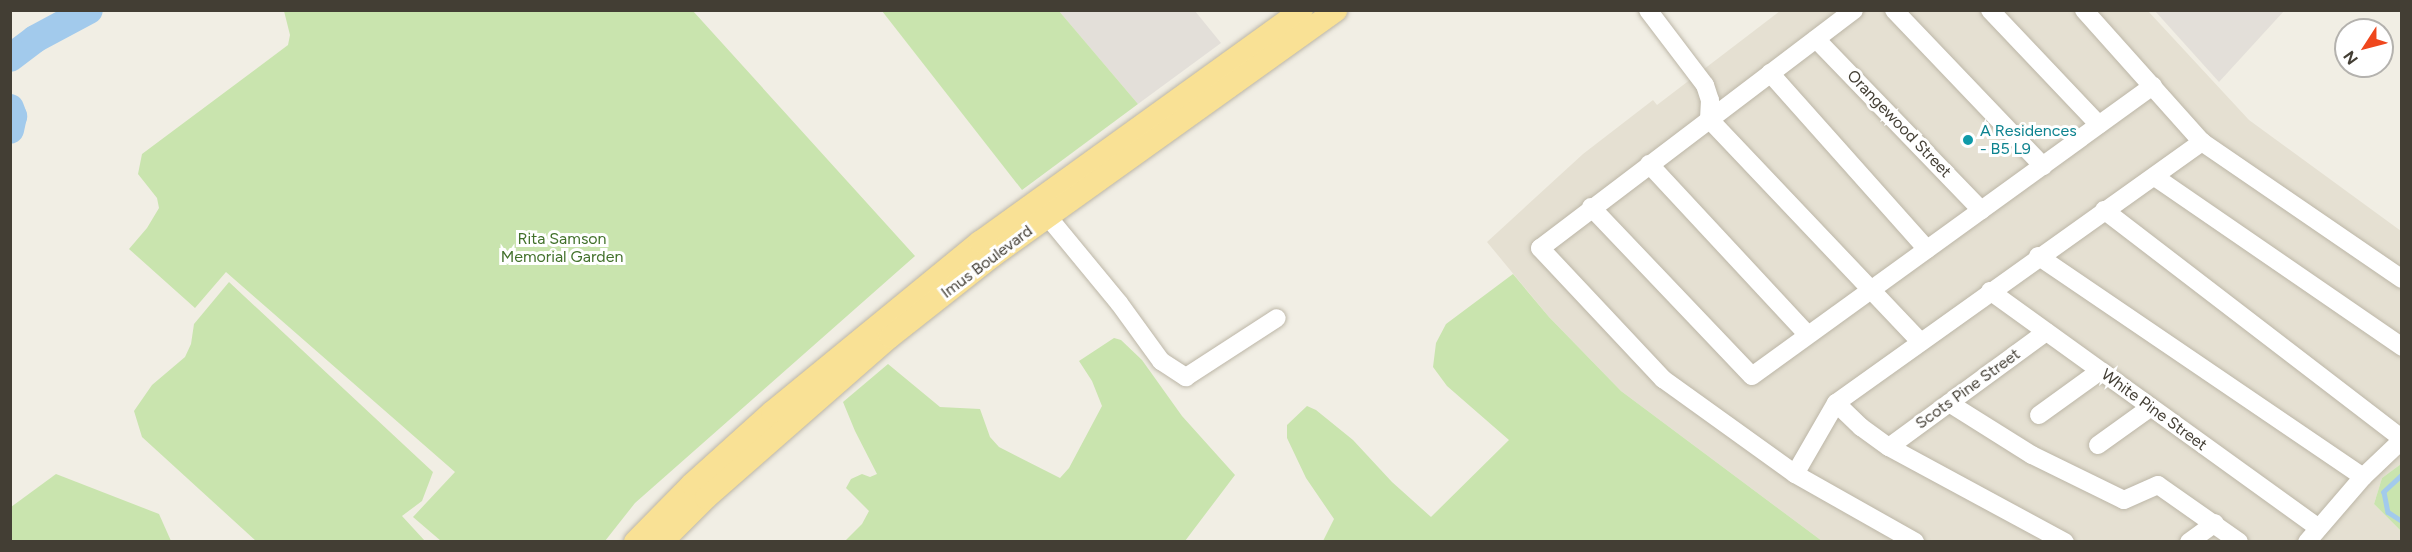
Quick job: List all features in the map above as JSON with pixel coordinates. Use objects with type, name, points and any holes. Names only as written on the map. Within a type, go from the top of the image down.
[{"type":"main road","name":"Imus Boulevard","points":[[635,542],[993,256],[1041,210],[1302,10]]},
{"type":"main road","name":"Imus Boulevard","points":[[1041,210],[1336,10]]},
{"type":"main road","name":"Imus Boulevard","points":[[662,542],[699,491]]},
{"type":"street","points":[[1648,10],[1705,85],[1710,100],[1709,119],[1920,341]]},
{"type":"street","points":[[1854,10],[1591,207],[1540,248],[1664,379],[1795,474],[1915,542]]},
{"type":"street","points":[[1894,10],[2043,166]]},
{"type":"street","points":[[1990,10],[2099,125]]},
{"type":"street","points":[[2084,10],[2202,142],[2402,279]]},
{"type":"street","name":"Orangewood Street","points":[[1816,39],[1982,210]]},
{"type":"street","points":[[1770,73],[1927,249]]},
{"type":"street","points":[[1591,207],[1752,376],[2153,86]]},
{"type":"street","points":[[1795,474],[1836,403],[2038,256],[2155,177],[2202,142]]},
{"type":"street","points":[[1648,164],[1808,335]]},
{"type":"street","points":[[2155,177],[2402,347]]},
{"type":"street","points":[[1041,210],[1119,303],[1161,361],[1186,377],[1276,318]]},
{"type":"street","points":[[2104,210],[2402,440],[2363,477],[2313,535]]},
{"type":"street","points":[[2038,256],[2363,477]]},
{"type":"street","name":"White Pine Street","points":[[1990,291],[2151,407],[2313,535]]},
{"type":"street","name":"Scots Pine Street","points":[[1889,447],[2046,332]]},
{"type":"street","points":[[2039,415],[2100,371]]},
{"type":"street","points":[[1836,403],[1861,427],[1889,447],[2065,542]]},
{"type":"street","points":[[1949,403],[2032,455],[2124,500],[2158,485],[2239,542]]},
{"type":"street","points":[[2098,445],[2151,407]]},
{"type":"street","points":[[2189,542],[2215,523]]},
{"type":"shaded area","points":[[1059,11],[1195,11],[1221,43],[1138,104]]},
{"type":"shaded area","points":[[1780,11],[2148,11],[2249,120],[2401,231],[2401,464],[2382,478],[2374,504],[2401,531],[2401,541],[1822,541],[1621,391],[1549,317],[1487,242],[1583,154],[1653,100],[1657,105]]},
{"type":"shaded area","points":[[2155,11],[2284,11],[2219,82]]},
{"type":"green space","name":"Rita Samson Memorial Garden","points":[[284,11],[693,11],[915,256],[635,503],[605,541],[441,541],[413,517],[455,472],[226,272],[195,308],[129,249],[147,228],[159,208],[157,198],[138,174],[142,154],[288,45],[290,35]]},
{"type":"green space","points":[[882,11],[1059,11],[1138,104],[1022,190]]},
{"type":"green space","points":[[1513,274],[1549,317],[1621,391],[1822,541],[1323,541],[1334,519],[1306,478],[1287,438],[1287,425],[1307,406],[1316,410],[1353,440],[1392,482],[1431,517],[1509,440],[1447,386],[1433,367],[1436,343],[1446,324]]},
{"type":"green space","points":[[229,282],[433,472],[422,501],[402,516],[425,541],[256,541],[142,437],[134,411],[152,385],[185,357],[191,344],[194,324]]},
{"type":"green space","points":[[1114,338],[1121,340],[1142,360],[1182,416],[1235,475],[1185,541],[845,541],[862,524],[869,511],[846,488],[851,479],[862,474],[870,477],[877,474],[843,402],[888,364],[940,407],[980,409],[990,437],[999,447],[1060,478],[1069,468],[1102,406],[1092,381],[1079,361]]},
{"type":"green space","points":[[2401,464],[2401,531],[2374,504],[2382,478]]},
{"type":"green space","points":[[56,474],[159,514],[171,541],[11,541],[11,507]]},
{"type":"waterway","points":[[10,58],[35,39],[89,10]]},
{"type":"waterway","points":[[10,108],[13,116],[10,130]]},
{"type":"waterway","points":[[2402,475],[2384,492],[2388,512],[2402,521]]},
{"type":"place","name":"A Residences - B5 L9","points":[[1968,140]]}]
